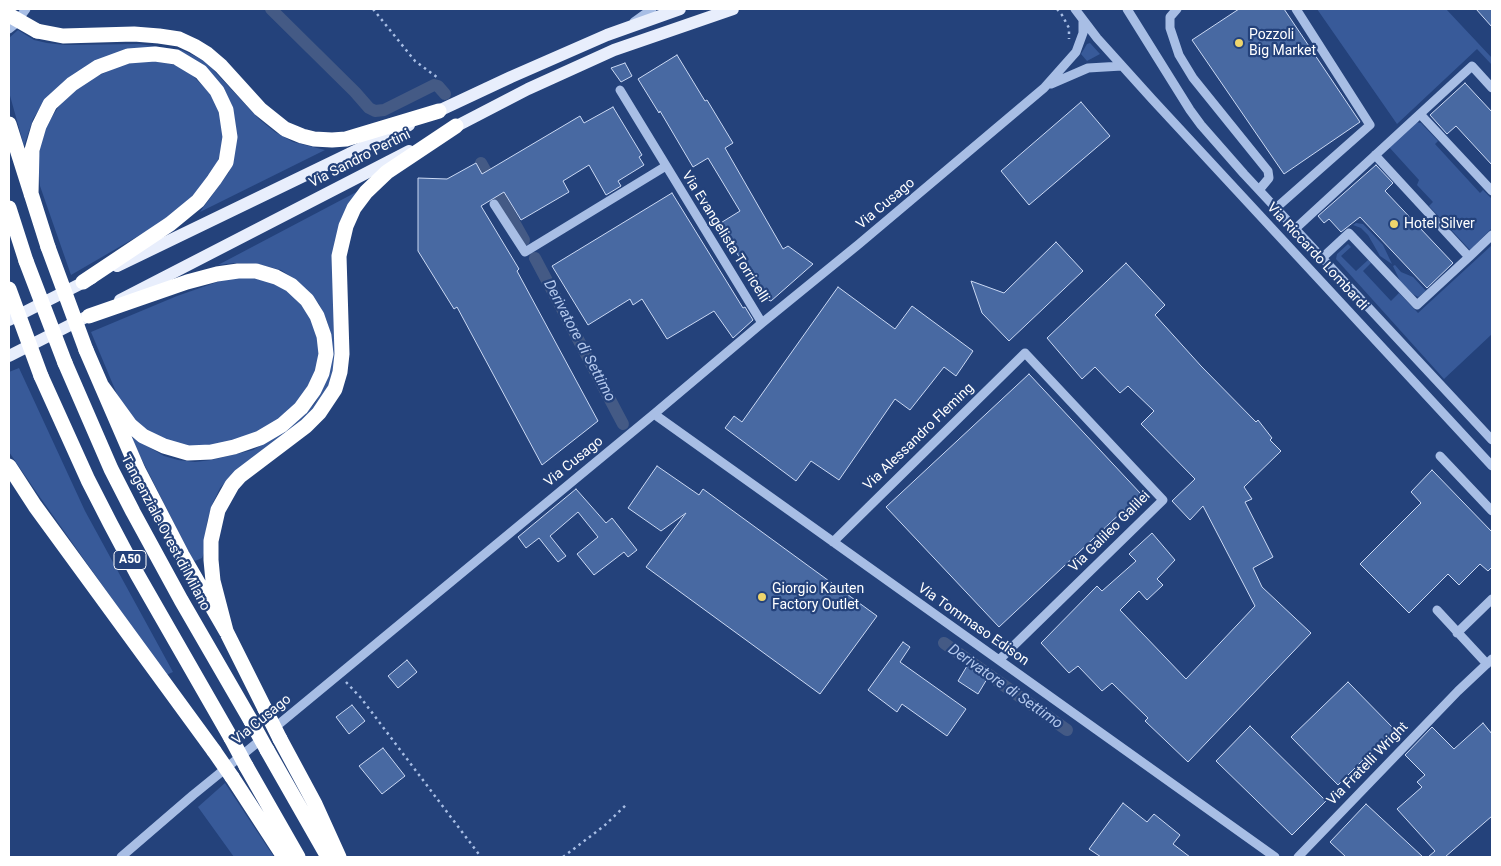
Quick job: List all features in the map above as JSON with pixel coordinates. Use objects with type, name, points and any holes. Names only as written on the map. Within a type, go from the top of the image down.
[{"type":"highway","points":[[9,14],[37,31],[63,36],[134,34],[179,39],[207,54],[221,66],[260,109],[284,129],[314,139],[346,139],[440,111]]},
{"type":"highway","points":[[31,194],[32,150],[39,126],[50,104],[72,84],[98,67],[128,56],[154,54],[176,57],[201,72],[217,90],[226,110],[230,137],[226,162],[214,180],[198,201],[177,218],[83,282]]},
{"type":"highway","points":[[9,124],[48,246],[86,350],[138,470],[182,555],[226,631],[326,827],[339,857]]},
{"type":"highway","points":[[226,631],[214,590],[211,560],[211,541],[218,510],[232,485],[240,476],[306,426],[320,413],[335,389],[340,372],[342,354],[340,256],[346,226],[354,208],[366,192],[387,172],[456,126]]},
{"type":"highway","name":"Tangenziale Ovest di Milano","points":[[9,208],[26,261],[86,415],[129,503],[181,600],[328,857]]},
{"type":"highway","points":[[89,316],[187,282],[217,274],[238,271],[256,272],[284,281],[307,300],[318,316],[324,336],[326,354],[322,373],[314,390],[301,408],[282,425],[260,438],[234,447],[211,452],[188,453],[164,446],[143,436],[130,425],[101,385]]},
{"type":"highway","name":"A50","points":[[9,289],[41,376],[88,480],[137,574],[298,857]]},
{"type":"highway","points":[[9,466],[35,506],[214,751],[284,857]]},
{"type":"highway","points":[[9,478],[35,506]]},
{"type":"main road","name":"Via Sandro Pertini","points":[[9,320],[83,282],[511,77],[626,28],[680,9]]},
{"type":"main road","name":"Via Sandro Pertini","points":[[9,356],[528,89],[614,50],[733,9]]},
{"type":"street","points":[[9,14],[10,9]]},
{"type":"street","points":[[9,29],[26,9]]},
{"type":"street","points":[[626,28],[652,9]]},
{"type":"street","name":"Via Riccardo Lombardi","points":[[1075,9],[1082,20],[1122,66],[1492,466]]},
{"type":"street","name":"Via Riccardo Lombardi","points":[[1127,9],[1196,118],[1259,190],[1492,440]]},
{"type":"street","points":[[1177,9],[1170,17],[1170,28],[1180,55],[1192,78],[1268,171],[1269,178],[1259,190]]},
{"type":"street","points":[[1276,208],[1370,125],[1296,9]]},
{"type":"street","name":"Via Cusago","points":[[122,857],[193,795],[859,244],[1044,88],[1076,52],[1083,33],[1082,20]]},
{"type":"street","name":"Via Cusago","points":[[1044,88],[1088,68],[1122,66]]},
{"type":"street","points":[[1295,229],[1472,66],[1492,88]]},
{"type":"street","name":"Via Evangelista Torricelli","points":[[620,90],[762,323]]},
{"type":"street","points":[[1420,114],[1492,192]]},
{"type":"street","points":[[1375,155],[1469,257]]},
{"type":"street","name":"Via Evangelista Torricelli","points":[[494,204],[525,252],[666,166]]},
{"type":"street","points":[[1322,258],[1349,233],[1417,305],[1492,235]]},
{"type":"street","name":"Via Alessandro Fleming","points":[[833,542],[1025,353]]},
{"type":"street","name":"Via Galileo Galilei","points":[[999,660],[1163,500],[1025,353]]},
{"type":"street","name":"Via Tommaso Edison","points":[[654,414],[1275,857]]},
{"type":"street","points":[[1440,456],[1492,511]]},
{"type":"street","points":[[1457,632],[1492,599]]},
{"type":"street","points":[[1437,610],[1457,632],[1490,662]]},
{"type":"street","name":"Via Fratelli Wright","points":[[1298,857],[1458,691],[1490,662]]},
{"type":"path","points":[[373,9],[415,61],[438,78]]},
{"type":"path","points":[[340,675],[361,698],[481,857]]},
{"type":"path","points":[[563,857],[604,826],[626,804]]},
{"type":"shaded area","points":[[1317,9],[1446,9],[1492,58],[1492,65],[1477,49],[1397,124]]},
{"type":"shaded area","points":[[18,30],[34,40],[47,43],[65,45],[139,44],[182,50],[205,61],[259,119],[275,132],[293,142],[325,150],[200,212],[229,172],[236,135],[231,103],[224,89],[150,48],[42,105],[33,119],[24,146],[9,92],[9,38]]},
{"type":"shaded area","points":[[1090,43],[1100,54],[1087,61],[1081,54],[1087,44]]},
{"type":"shaded area","points":[[147,60],[176,65],[190,73],[214,97],[220,111],[223,127],[223,146],[217,163],[210,178],[176,214],[71,275],[40,186],[38,165],[40,147],[46,126],[59,106],[75,90],[93,78],[129,62]]},
{"type":"shaded area","points":[[1415,122],[1421,123],[1438,141],[1435,144],[1480,193],[1483,190],[1492,199],[1492,228],[1470,250],[1429,206],[1433,202],[1417,185],[1419,180],[1389,147]]},
{"type":"shaded area","points":[[364,188],[352,204],[335,366],[330,387],[308,418],[232,475],[220,488],[207,522],[204,553],[202,558],[195,561],[192,559],[130,436],[164,456],[195,462],[253,450],[303,416],[315,403],[323,388],[331,336],[327,321],[319,304],[308,291],[281,270],[258,264],[234,263],[218,265]]},
{"type":"shaded area","points":[[1356,223],[1363,224],[1383,245],[1392,264],[1380,256],[1368,235],[1361,228],[1353,225]]},
{"type":"shaded area","points":[[1348,244],[1351,247],[1341,256],[1356,271],[1368,260],[1371,263],[1363,271],[1391,301],[1399,293],[1418,313],[1492,245],[1492,334],[1444,379],[1336,259],[1337,254]]},
{"type":"shaded area","points":[[1395,265],[1401,272],[1413,277],[1426,291],[1418,297],[1413,294],[1400,281],[1393,266]]},
{"type":"shaded area","points":[[241,277],[271,280],[294,296],[314,321],[320,353],[316,374],[292,410],[259,433],[201,449],[174,444],[139,426],[119,399],[91,332],[177,296],[223,280]]},
{"type":"shaded area","points":[[19,368],[85,511],[173,672],[166,675],[9,452],[9,372]]},
{"type":"shaded area","points":[[225,783],[274,857],[234,857],[198,807]]},
{"type":"building","points":[[1239,9],[1284,9],[1360,122],[1284,174],[1192,40]]},
{"type":"building","points":[[1476,9],[1492,9],[1492,27]]},
{"type":"building","points":[[677,55],[733,143],[725,148],[783,249],[788,246],[813,264],[771,301],[765,299],[719,224],[740,211],[708,158],[693,167],[660,111],[659,113],[638,79]]},
{"type":"building","points":[[625,63],[632,76],[621,82],[611,68]]},
{"type":"building","points":[[1465,83],[1492,112],[1492,165],[1456,126],[1447,134],[1430,115]]},
{"type":"building","points":[[1081,102],[1110,136],[1029,205],[1001,171]]},
{"type":"building","points":[[613,107],[642,155],[639,157],[644,165],[618,181],[621,186],[606,195],[589,165],[563,181],[569,192],[521,220],[504,192],[481,206],[519,269],[517,271],[598,421],[542,465],[457,307],[454,309],[418,251],[418,178],[447,179],[476,163],[482,174],[580,116],[584,123]]},
{"type":"building","points":[[1376,165],[1393,183],[1385,191],[1453,263],[1427,288],[1360,217],[1341,232],[1329,219],[1324,223],[1318,216]]},
{"type":"building","points":[[672,193],[743,308],[745,307],[753,320],[733,338],[714,311],[667,339],[642,299],[633,305],[630,299],[588,325],[552,266]]},
{"type":"building","points":[[1056,242],[1083,271],[1009,341],[982,313],[971,281],[1004,293]]},
{"type":"building","points":[[1126,263],[1165,305],[1155,315],[1201,366],[1256,422],[1258,420],[1272,438],[1270,440],[1281,451],[1244,487],[1252,499],[1245,502],[1273,557],[1253,568],[1262,587],[1311,633],[1188,762],[1145,721],[1148,718],[1112,683],[1102,691],[1078,666],[1069,673],[1041,643],[1097,586],[1102,591],[1136,561],[1129,554],[1152,533],[1175,560],[1157,579],[1163,585],[1147,600],[1139,591],[1120,610],[1186,679],[1255,606],[1203,506],[1190,520],[1172,501],[1195,479],[1141,424],[1154,411],[1128,386],[1120,393],[1095,367],[1082,379],[1047,338]]},
{"type":"building","points":[[838,287],[895,329],[912,306],[973,351],[956,376],[944,367],[910,410],[895,399],[839,480],[811,461],[796,481],[725,428],[734,416],[742,422]]},
{"type":"building","points":[[1029,374],[1141,494],[999,627],[886,507]]},
{"type":"building","points":[[657,466],[699,495],[703,489],[877,616],[820,694],[646,567],[686,513],[661,531],[628,508]]},
{"type":"building","points":[[1432,470],[1492,532],[1492,567],[1488,571],[1480,564],[1459,585],[1448,574],[1409,613],[1360,564],[1421,503],[1411,492]]},
{"type":"building","points":[[576,489],[606,523],[612,518],[637,550],[628,557],[624,552],[594,575],[577,554],[598,537],[578,512],[550,536],[566,556],[558,562],[539,538],[526,548],[518,537]]},
{"type":"building","points":[[903,642],[910,647],[900,662],[966,709],[947,736],[902,704],[897,712],[868,690]]},
{"type":"building","points":[[407,660],[417,672],[398,688],[388,676]]},
{"type":"building","points":[[967,666],[987,679],[978,694],[958,681]]},
{"type":"building","points":[[1348,682],[1394,729],[1338,785],[1291,737]]},
{"type":"building","points":[[352,705],[365,721],[349,734],[336,717]]},
{"type":"building","points":[[1483,723],[1492,734],[1492,816],[1445,857],[1428,857],[1435,851],[1397,809],[1422,787],[1417,782],[1425,775],[1405,755],[1432,727],[1454,749]]},
{"type":"building","points":[[1250,726],[1326,801],[1292,835],[1216,761]]},
{"type":"building","points":[[383,748],[405,776],[382,794],[359,766]]},
{"type":"building","points":[[1123,803],[1147,822],[1154,814],[1180,835],[1173,844],[1190,857],[1101,857],[1089,849]]},
{"type":"building","points":[[1366,804],[1423,857],[1346,857],[1330,842]]},
{"type":"waterway","name":"Derivatore di Settimo","points":[[271,9],[369,108],[375,111],[384,110],[434,85],[438,86],[445,94]]},
{"type":"waterway","name":"Derivatore di Settimo","points":[[481,163],[524,240]]},
{"type":"waterway","name":"Derivatore di Settimo","points":[[535,258],[623,424]]},
{"type":"waterway","name":"Derivatore di Settimo","points":[[944,643],[1067,730]]},
{"type":"place","name":"Pozzoli Big Market","points":[[1239,43]]},
{"type":"place","name":"Hotel Silver","points":[[1394,224]]},
{"type":"place","name":"Giorgio Kauten Factory Outlet","points":[[762,597]]}]
